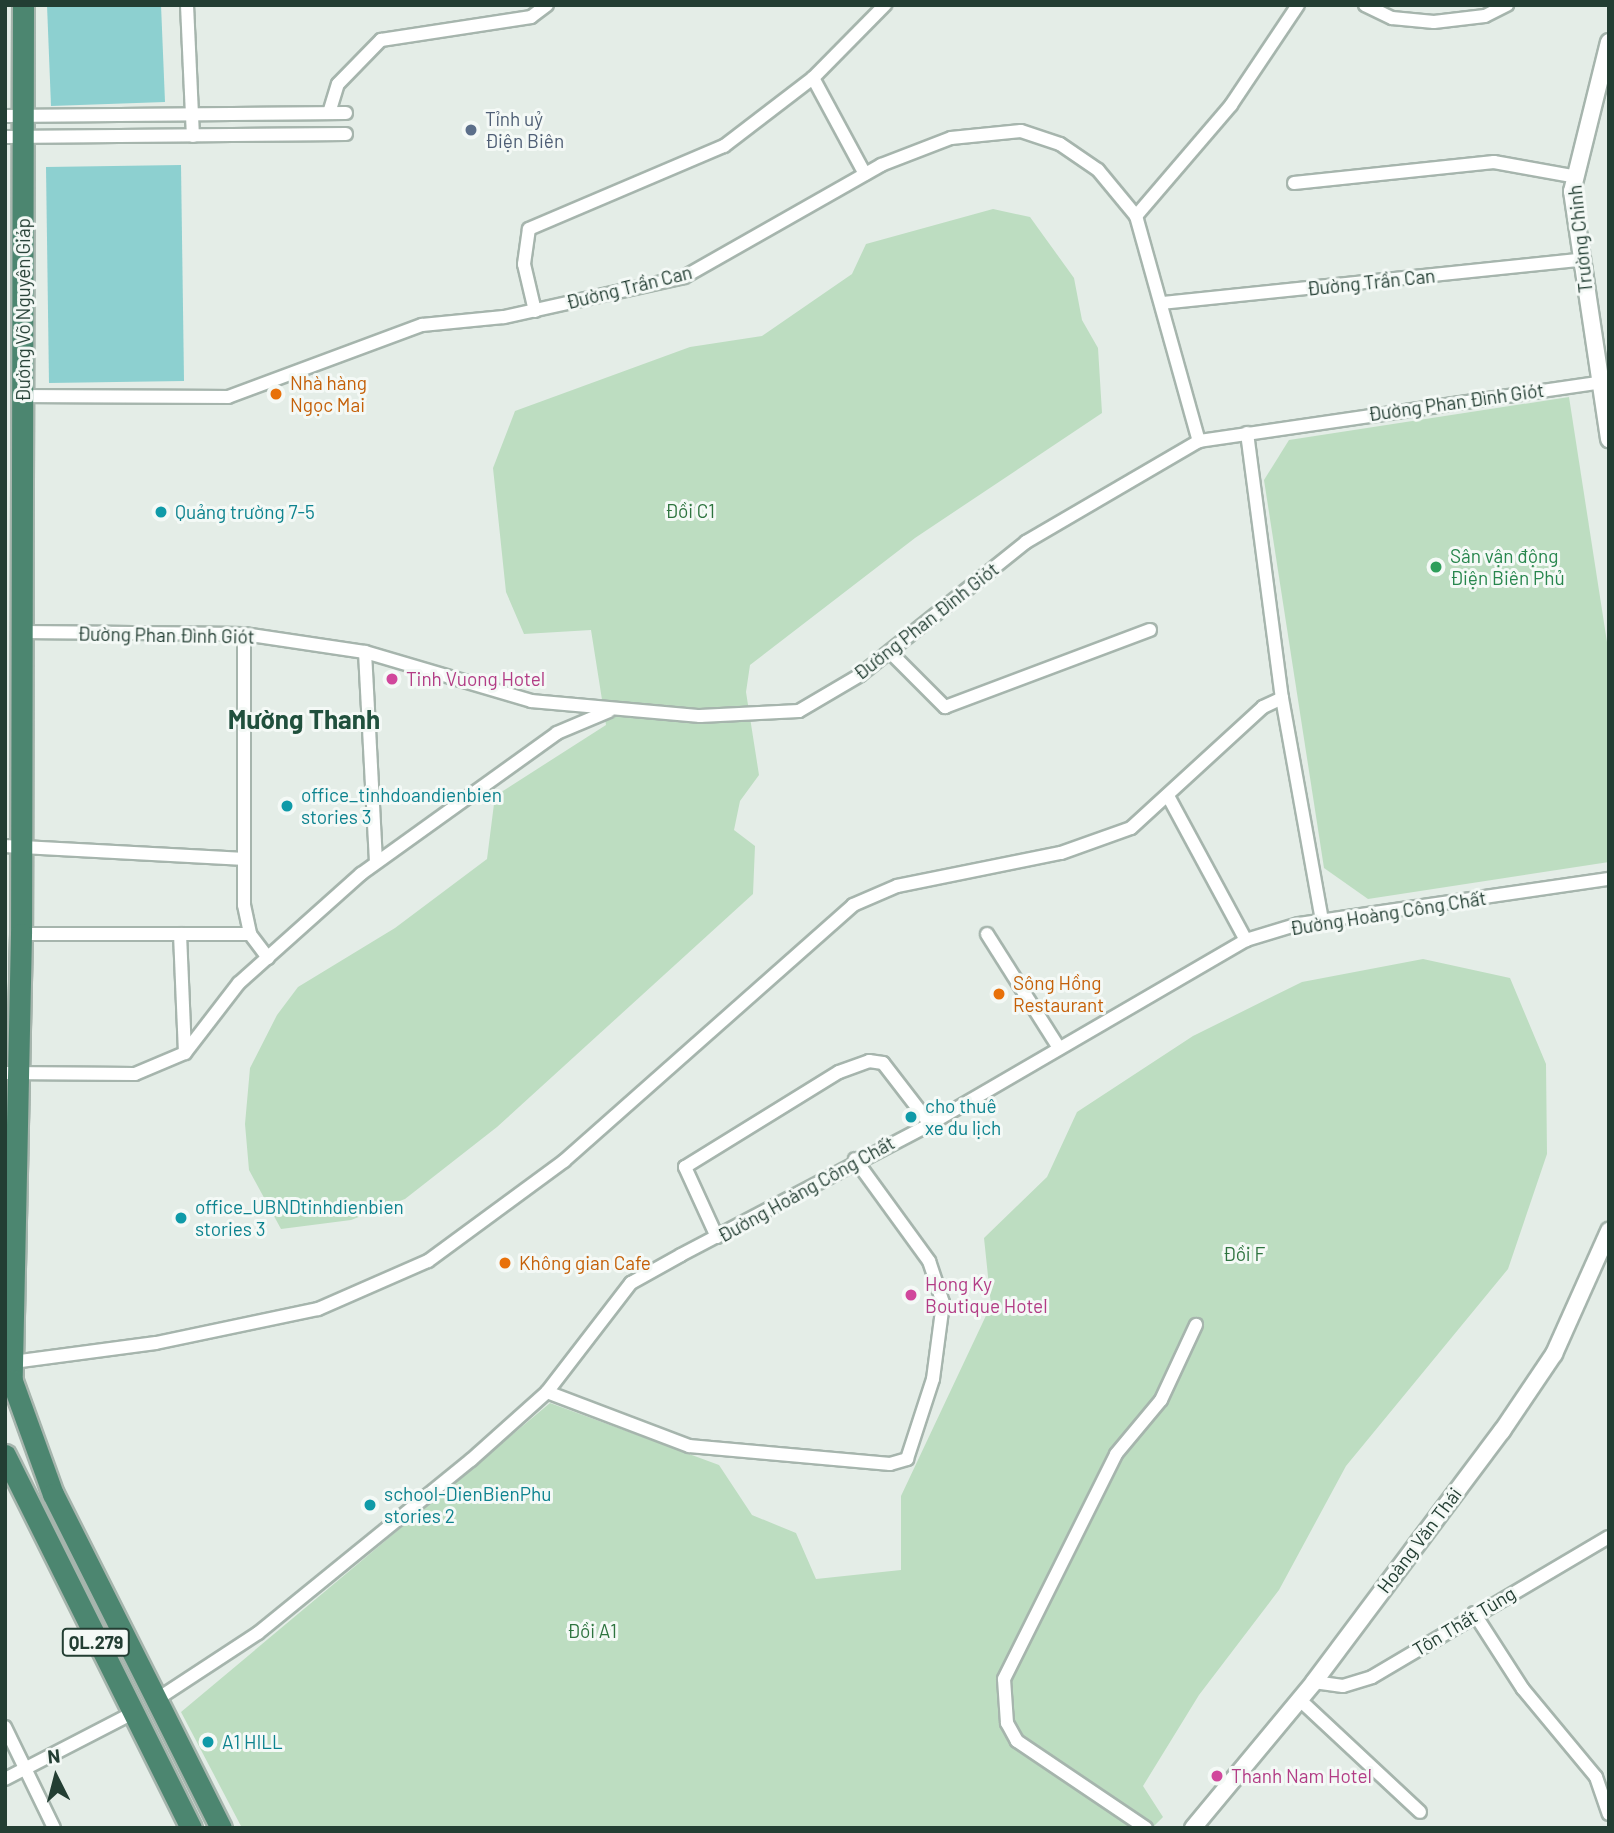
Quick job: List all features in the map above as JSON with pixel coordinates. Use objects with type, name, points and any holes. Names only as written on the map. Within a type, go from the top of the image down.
[{"type":"highway","name":"Đường Võ Nguyên Giáp","points":[[23,5],[14,126],[14,397],[21,632],[13,846],[12,1381],[38,1463],[159,1698],[221,1828]]},
{"type":"highway","name":"QL.279","points":[[5,1455],[191,1828]]},
{"type":"highway","points":[[133,1713],[159,1698]]},
{"type":"street","points":[[187,5],[193,136]]},
{"type":"street","points":[[329,113],[338,84],[381,40],[531,17],[547,5]]},
{"type":"street","points":[[535,311],[524,264],[529,229],[724,146],[813,78],[885,5]]},
{"type":"street","points":[[1136,216],[1231,105],[1298,5]]},
{"type":"street","points":[[1365,5],[1392,18],[1434,22],[1485,16],[1507,5]]},
{"type":"street","name":"Trường Chinh","points":[[1609,42],[1573,176],[1579,260],[1605,381],[1609,439]]},
{"type":"street","points":[[813,78],[865,174]]},
{"type":"street","points":[[14,126],[191,116],[346,113]]},
{"type":"street","points":[[14,126],[193,136],[346,134]]},
{"type":"street","name":"Đường Trần Can","points":[[14,397],[228,397],[422,326],[535,311],[684,277],[865,174],[951,138],[1021,131],[1060,144],[1098,170],[1136,216],[1199,441]]},
{"type":"street","points":[[1294,183],[1494,162],[1573,176]]},
{"type":"street","name":"Đường Trần Can","points":[[1162,303],[1579,260]]},
{"type":"street","name":"Đường Phan Đình Giót","points":[[21,632],[244,634],[365,652],[531,701],[610,711],[699,716],[799,710],[890,652],[1026,542],[1199,441],[1605,381]]},
{"type":"street","points":[[1247,433],[1282,698],[1322,920]]},
{"type":"street","points":[[890,652],[946,707],[1150,629]]},
{"type":"street","points":[[244,634],[244,859],[250,934],[268,958]]},
{"type":"street","points":[[365,652],[376,862]]},
{"type":"street","points":[[13,1362],[156,1343],[318,1309],[428,1261],[564,1161],[853,905],[897,886],[1102,841],[1131,828],[1263,707],[1282,698]]},
{"type":"street","points":[[12,1074],[135,1074],[185,1054],[268,958],[376,862],[556,733],[610,711]]},
{"type":"street","points":[[1168,796],[1246,940]]},
{"type":"street","points":[[13,846],[244,859]]},
{"type":"street","name":"Đường Hoàng Công Chất","points":[[159,1698],[258,1633],[547,1392],[631,1283],[855,1159],[930,1124],[1246,940],[1322,920],[1609,879]]},
{"type":"street","points":[[13,934],[250,934]]},
{"type":"street","points":[[180,934],[185,1054]]},
{"type":"street","points":[[987,934],[1059,1048]]},
{"type":"street","points":[[717,1237],[685,1167],[731,1145],[839,1072],[869,1061],[883,1063],[930,1124]]},
{"type":"street","points":[[547,1392],[690,1446],[890,1464],[907,1459],[933,1378],[943,1303],[929,1261],[855,1159]]},
{"type":"street","name":"Hoàng Văn Thái","points":[[1193,1828],[1314,1682],[1527,1396],[1572,1319],[1609,1230]]},
{"type":"street","points":[[1146,1828],[1017,1741],[1007,1723],[1004,1679],[1116,1454],[1161,1400],[1196,1325]]},
{"type":"street","name":"Tôn Thất Tùng","points":[[1314,1682],[1343,1686],[1371,1677],[1474,1613],[1609,1537]]},
{"type":"street","points":[[1474,1613],[1523,1689],[1609,1790]]},
{"type":"street","points":[[1300,1700],[1420,1812]]},
{"type":"street","points":[[5,1779],[133,1713]]},
{"type":"street","points":[[5,1727],[54,1828]]},
{"type":"street","points":[[1596,1777],[1609,1814]]},
{"type":"green space","name":"Đồi C1","points":[[993,209],[1030,217],[1074,278],[1082,320],[1098,348],[1102,413],[915,538],[750,665],[746,692],[759,775],[740,801],[734,830],[755,846],[753,894],[497,1127],[405,1199],[351,1220],[281,1229],[249,1170],[245,1124],[250,1068],[277,1015],[298,987],[395,928],[487,859],[495,796],[606,725],[591,630],[524,634],[506,592],[493,468],[515,411],[690,347],[762,336],[852,274],[866,244]]},
{"type":"green space","name":"Sân vận động Điện Biên Phủ","points":[[1569,397],[1609,655],[1609,862],[1368,899],[1324,868],[1264,480],[1289,440]]},
{"type":"green space","points":[[1423,959],[1510,978],[1546,1064],[1547,1154],[1508,1269],[1346,1466],[1279,1590],[1199,1695],[1143,1786],[1163,1817],[1152,1828],[242,1828],[181,1712],[550,1403],[719,1465],[752,1515],[796,1533],[816,1579],[901,1570],[901,1496],[991,1305],[984,1238],[1047,1177],[1077,1112],[1193,1036],[1302,982]]},
{"type":"water","points":[[47,5],[161,5],[165,102],[51,106]]},
{"type":"water","points":[[181,165],[184,381],[49,383],[46,167]]},
{"type":"place","name":"Tỉnh uỷ Điện Biên","points":[[471,130]]},
{"type":"place","name":"Nhà hàng Ngọc Mai","points":[[276,394]]},
{"type":"place","name":"Quảng trường 7-5","points":[[161,512]]},
{"type":"place","name":"Sân vận động Điện Biên Phủ","points":[[1436,567]]},
{"type":"place","name":"Tinh Vuong Hotel","points":[[392,679]]},
{"type":"place","name":"office_tinhdoandienbien stories 3","points":[[287,806]]},
{"type":"place","name":"Sông Hồng Restaurant","points":[[999,994]]},
{"type":"place","name":"cho thuê xe du lịch","points":[[911,1117]]},
{"type":"place","name":"office_UBNDtinhdienbien stories 3","points":[[181,1218]]},
{"type":"place","name":"Không gian Cafe","points":[[505,1263]]},
{"type":"place","name":"Hong Ky Boutique Hotel","points":[[911,1295]]},
{"type":"place","name":"school-DienBienPhu stories 2","points":[[370,1505]]},
{"type":"place","name":"A1 HILL","points":[[208,1742]]},
{"type":"place","name":"Thanh Nam Hotel","points":[[1217,1776]]},
{"type":"district","name":"Mường Thanh","points":[[304,719]]},
{"type":"park label","name":"Đồi F","points":[[1244,1254]]},
{"type":"park label","name":"Đồi A1","points":[[592,1631]]}]
